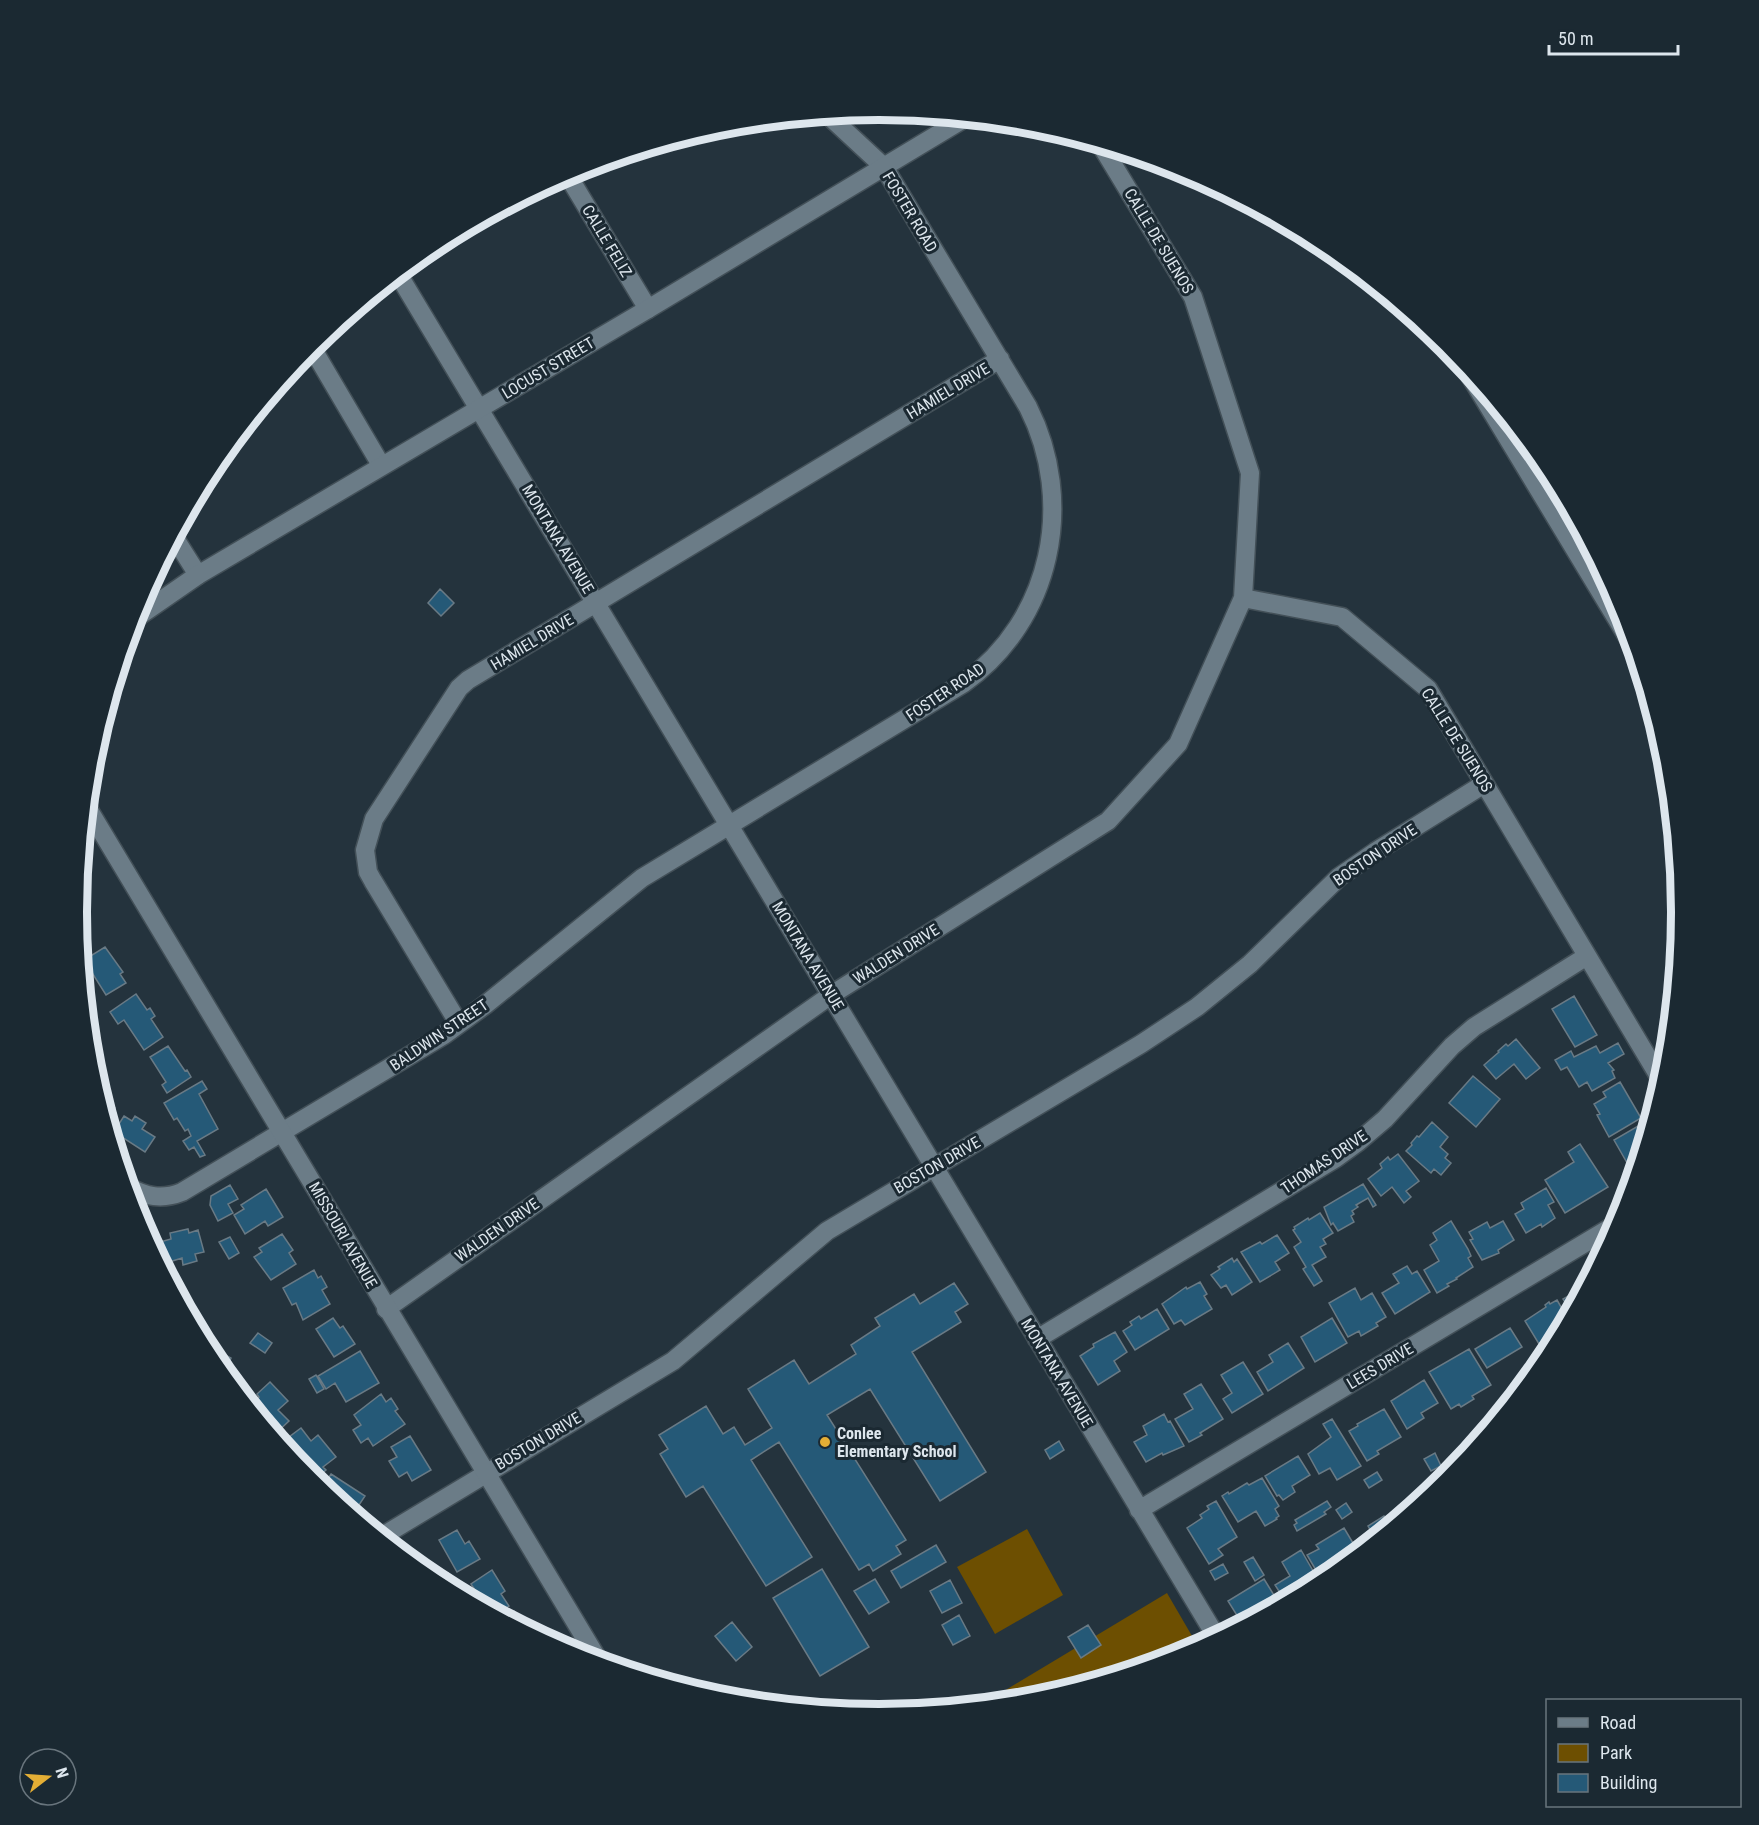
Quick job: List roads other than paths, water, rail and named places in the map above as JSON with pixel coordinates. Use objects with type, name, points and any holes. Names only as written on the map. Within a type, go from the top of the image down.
[{"type":"street","name":"FOSTER ROAD","points":[[729,825],[964,683],[994,658],[1024,618],[1040,585],[1049,554],[1053,519],[1052,485],[1046,451],[1035,420],[884,167],[835,122]]},
{"type":"street","name":"LOCUST STREET","points":[[146,611],[198,575],[955,124]]},
{"type":"street","name":"CALLE DE SUENOS","points":[[1106,153],[1193,297],[1250,473],[1243,598],[1342,617],[1428,689],[1656,1071]]},
{"type":"street","name":"CALLE FELIZ","points":[[572,182],[648,309]]},
{"type":"street","name":"MONTANA AVENUE","points":[[402,280],[1213,1631]]},
{"type":"street","points":[[316,356],[381,465]]},
{"type":"street","name":"HAMIEL DRIVE","points":[[459,1024],[368,872],[365,850],[374,819],[459,688],[468,680],[1000,359]]},
{"type":"street","points":[[1489,407],[1614,614]]},
{"type":"street","points":[[178,544],[198,575]]},
{"type":"street","name":"WALDEN DRIVE","points":[[386,1309],[831,995],[1108,821],[1178,744],[1243,598]]},
{"type":"street","name":"BOSTON DRIVE","points":[[387,1533],[673,1361],[827,1231],[1141,1044],[1197,1007],[1250,964],[1339,877],[1484,784]]},
{"type":"street","name":"MISSOURI AVENUE","points":[[93,817],[593,1651]]},
{"type":"street","name":"BALDWIN STREET","points":[[138,1190],[153,1197],[173,1196],[182,1192],[429,1045],[459,1024],[628,888],[729,825]]},
{"type":"street","name":"THOMAS DRIVE","points":[[1037,1339],[1326,1164],[1358,1142],[1385,1119],[1452,1046],[1474,1027],[1587,956]]},
{"type":"street","name":"LEES DRIVE","points":[[1139,1510],[1605,1231]]},
{"type":"place","name":"Conlee Elementary School","points":[[825,1442]]}]
